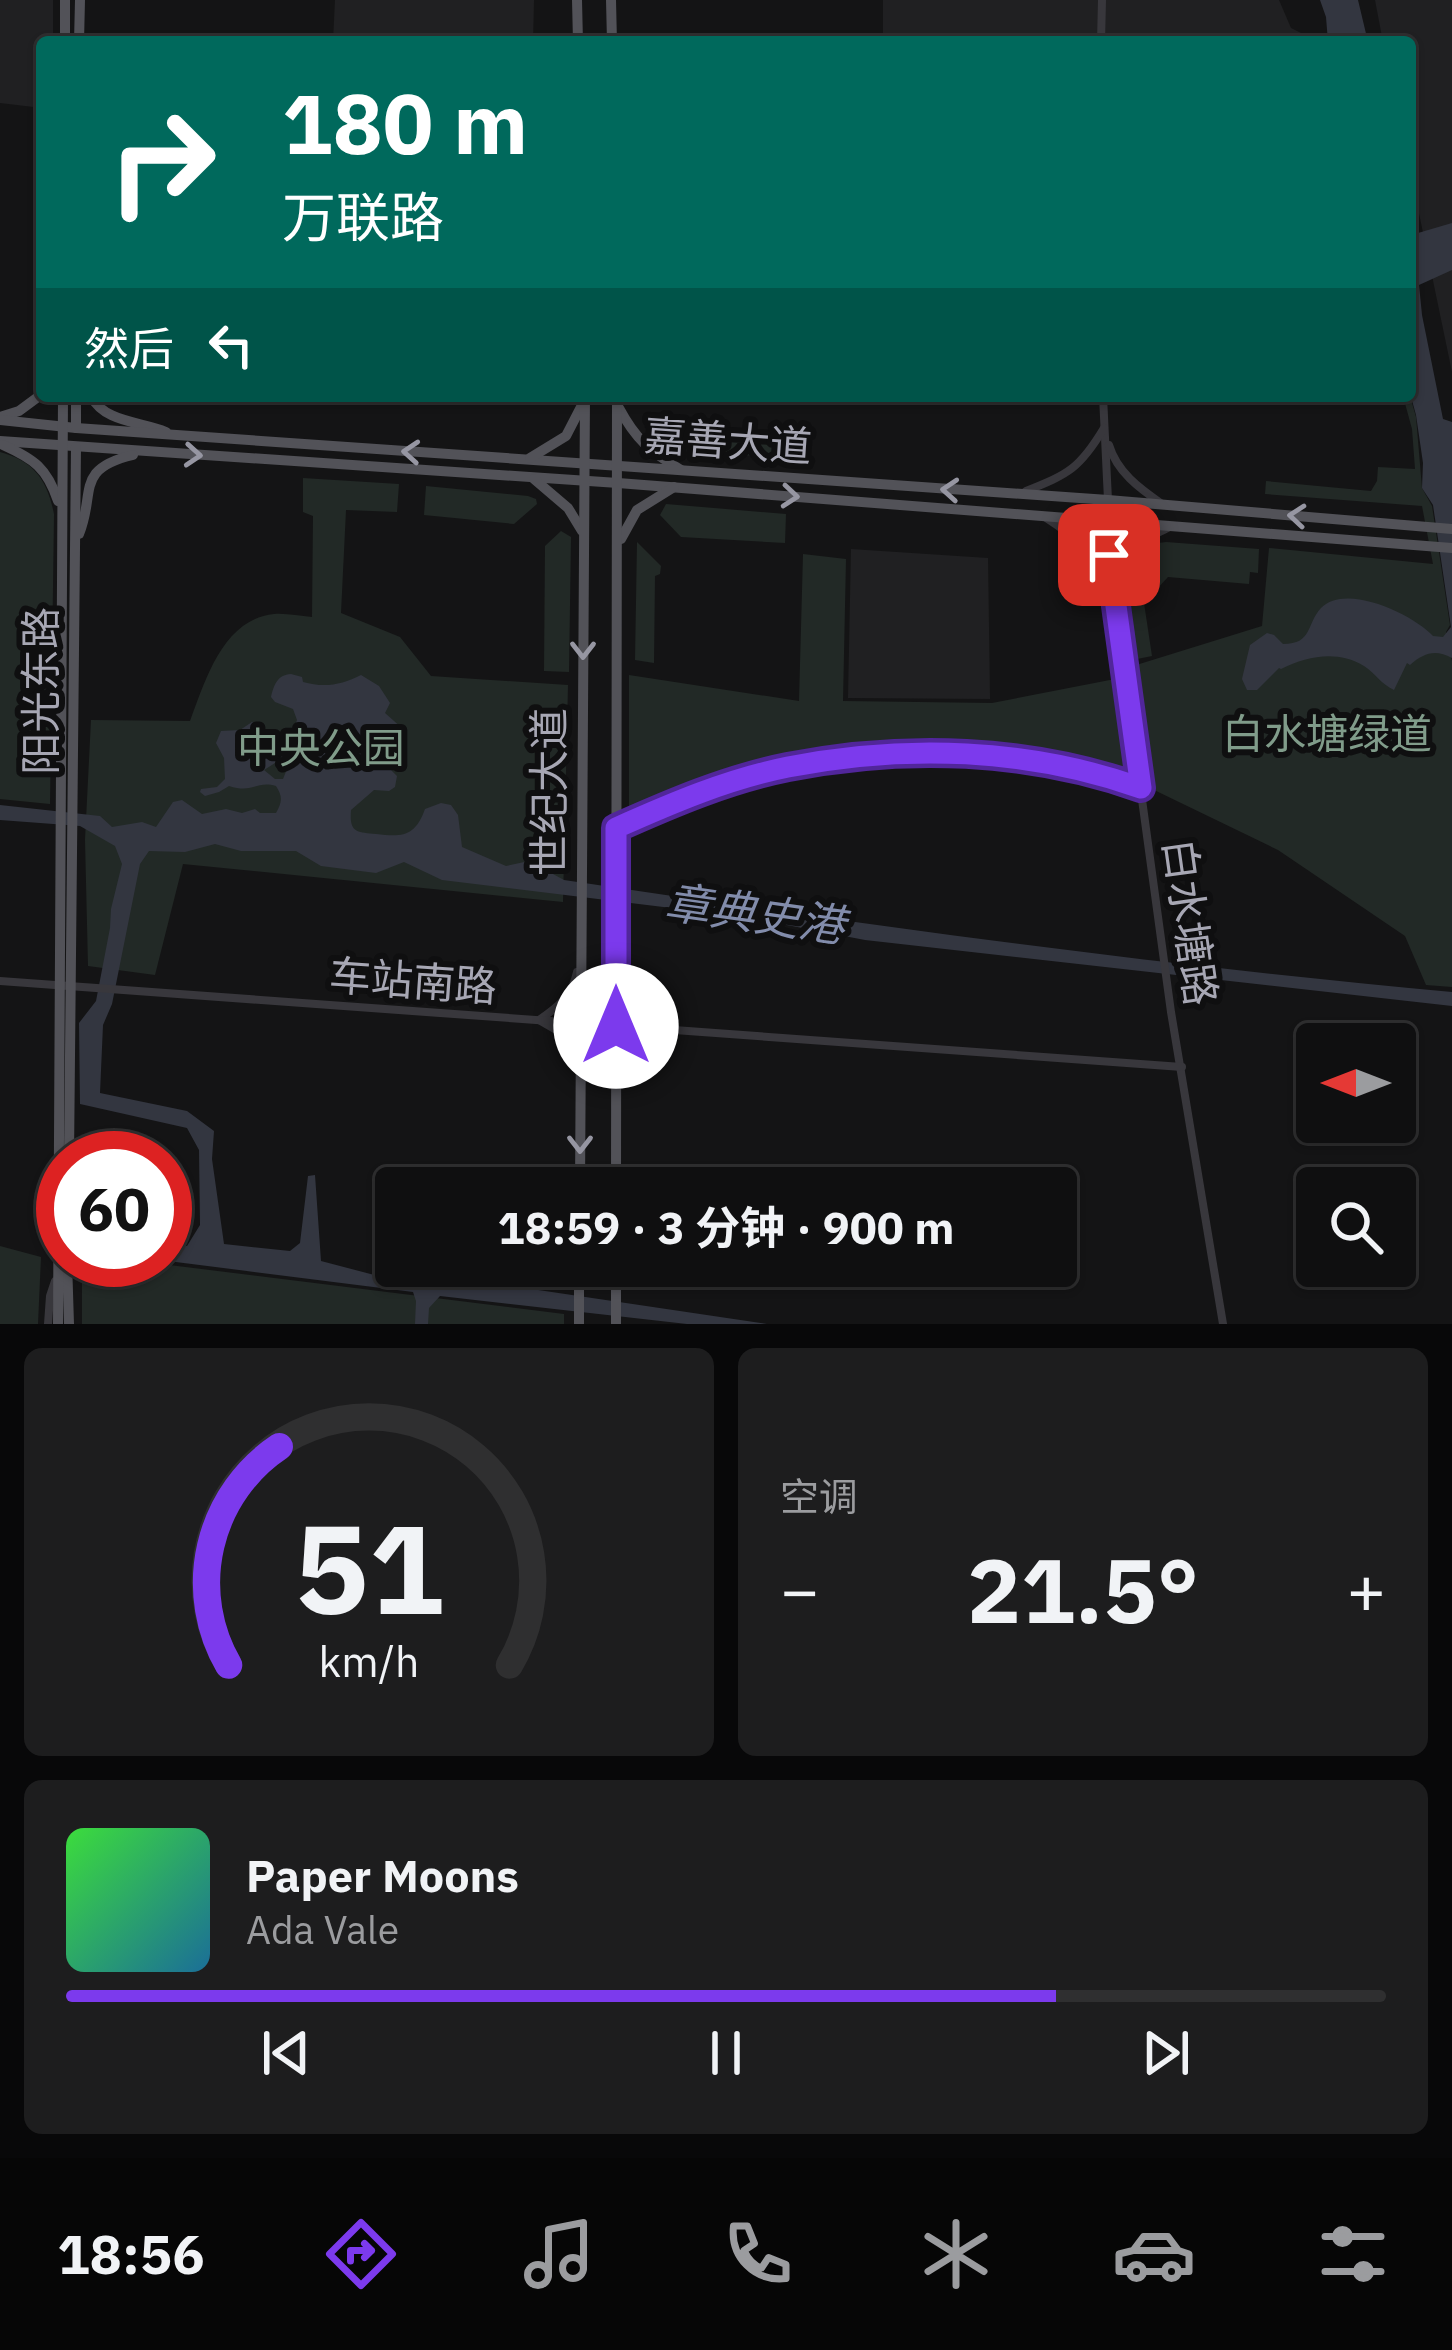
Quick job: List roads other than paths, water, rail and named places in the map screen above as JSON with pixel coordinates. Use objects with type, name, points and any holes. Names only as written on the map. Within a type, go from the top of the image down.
[{"type":"main road","points":[[64,36],[65,0]]},
{"type":"main road","points":[[79,36],[80,0]]},
{"type":"main road","points":[[577,0],[578,36]]},
{"type":"main road","points":[[611,0],[612,36]]},
{"type":"main road","points":[[0,418],[36,399]]},
{"type":"main road","name":"阳光东路","points":[[64,402],[70,428]]},
{"type":"main road","name":"阳光东路","points":[[66,986],[62,516],[75,402]]},
{"type":"main road","points":[[95,402],[112,416],[174,435]]},
{"type":"main road","points":[[528,460],[566,436],[582,402]]},
{"type":"main road","name":"世纪大道","points":[[580,1167],[585,402]]},
{"type":"main road","points":[[617,402],[633,435],[684,471]]},
{"type":"main road","name":"世纪大道","points":[[616,1167],[617,402]]},
{"type":"main road","name":"嘉善大道","points":[[0,418],[70,428],[1108,500],[1452,529]]},
{"type":"main road","points":[[0,442],[29,456],[47,473],[62,516]]},
{"type":"main road","name":"嘉善大道","points":[[0,442],[674,487],[1452,548]]},
{"type":"main road","name":"阳光东路","points":[[67,800],[75,542],[69,447]]},
{"type":"main road","points":[[75,542],[84,520],[86,487],[102,466],[129,454],[154,453]]},
{"type":"main road","points":[[532,477],[568,508],[583,533]]},
{"type":"main road","points":[[617,548],[637,510],[674,487]]},
{"type":"main road","points":[[66,986],[69,1131]]},
{"type":"main road","points":[[62,1131],[66,986]]},
{"type":"main road","points":[[58,1324],[62,1287]]},
{"type":"main road","points":[[66,1287],[70,1320]]},
{"type":"main road","points":[[579,1287],[579,1320]]},
{"type":"main road","points":[[616,1287],[616,1323]]},
{"type":"street","points":[[1089,0],[1102,1],[1101,36]]},
{"type":"street","name":"白水塘路","points":[[1103,402],[1108,500],[1104,521],[1172,1012],[1223,1324]]},
{"type":"street","points":[[1018,494],[1068,473],[1087,457],[1105,426]]},
{"type":"street","points":[[1105,426],[1111,454],[1121,470],[1164,505]]},
{"type":"street","points":[[1043,516],[1093,554],[1114,590]]},
{"type":"street","points":[[1114,590],[1118,563],[1134,545],[1172,526]]},
{"type":"street","points":[[616,828],[727,784],[786,767],[856,756],[980,754],[1101,774],[1141,788]]},
{"type":"street","points":[[580,1068],[565,1035],[539,1020],[570,992],[581,946]]},
{"type":"street","points":[[616,974],[635,1013],[653,1028],[624,1054],[616,1101]]},
{"type":"street","name":"车站南路","points":[[0,981],[1182,1067]]},
{"type":"street","points":[[48,1324],[54,1287]]},
{"type":"water","points":[[1320,0],[1358,0],[1367,36],[1328,36]]},
{"type":"water","points":[[1452,223],[1452,270],[1419,285],[1443,419],[1452,422],[1452,658],[1430,654],[1407,663],[1394,690],[1364,666],[1333,656],[1279,668],[1257,690],[1247,690],[1242,679],[1250,645],[1267,633],[1283,644],[1299,641],[1316,614],[1332,601],[1346,598],[1379,604],[1433,636],[1443,637],[1451,627],[1433,505],[1422,488],[1423,463],[1412,402],[1418,233]]},
{"type":"water","name":"章典史港","points":[[286,675],[326,685],[361,675],[379,686],[390,703],[385,713],[403,729],[404,758],[391,770],[397,776],[395,787],[374,790],[351,810],[351,823],[359,832],[406,833],[417,825],[425,809],[441,803],[451,805],[458,815],[462,847],[506,866],[529,861],[564,880],[1007,942],[1452,992],[1452,1006],[865,940],[745,917],[442,880],[404,862],[376,873],[321,866],[296,851],[241,851],[215,844],[185,852],[149,851],[140,864],[112,1004],[103,1025],[100,1093],[187,1111],[214,1131],[212,1159],[224,1244],[290,1251],[300,1243],[308,1176],[315,1175],[321,1261],[375,1275],[375,1287],[518,1287],[767,1324],[687,1324],[440,1296],[429,1308],[428,1324],[415,1324],[413,1292],[192,1264],[192,1238],[200,1225],[199,1150],[192,1131],[80,1104],[79,1023],[96,1001],[122,864],[115,846],[80,826],[0,820],[0,805],[100,816],[112,827],[142,822],[156,827],[173,802],[182,800],[202,814],[226,809],[276,813],[281,800],[276,786],[229,786],[205,796],[200,792],[225,779],[224,758],[216,743],[221,731],[240,730],[252,722],[263,729],[260,749],[268,749],[276,760],[264,770],[283,779],[287,769],[279,741],[297,720],[293,709],[271,697]]},
{"type":"park label","name":"白水塘绿道","points":[[1327,734]]},
{"type":"park label","name":"中央公园","points":[[321,748]]}]
